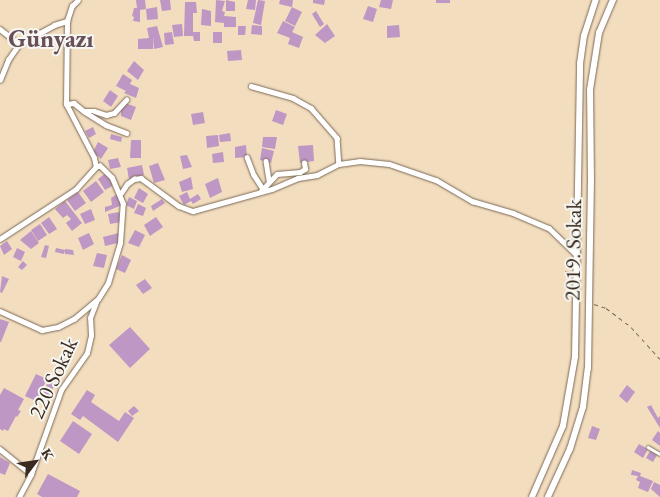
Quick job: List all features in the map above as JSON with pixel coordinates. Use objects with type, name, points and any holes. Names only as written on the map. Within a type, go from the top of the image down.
[{"type":"street","points":[[78,0],[72,6],[67,21],[66,104],[94,158],[96,166]]},
{"type":"street","name":"2019. Sokak","points":[[532,497],[563,426],[575,357],[580,64],[584,36],[596,0]]},
{"type":"street","name":"2019. Sokak","points":[[548,497],[570,449],[582,407],[588,369],[590,303],[590,90],[600,33],[613,0]]},
{"type":"street","points":[[0,80],[8,60],[19,44],[54,25],[67,21]]},
{"type":"street","points":[[0,28],[19,44]]},
{"type":"street","points":[[251,86],[293,98],[311,108],[337,138],[339,164]]},
{"type":"street","points":[[84,111],[94,111],[106,116],[114,113],[126,100]]},
{"type":"street","points":[[66,104],[74,103],[106,126],[127,133]]},
{"type":"street","points":[[247,157],[262,190]]},
{"type":"street","points":[[120,193],[126,184],[134,179],[141,178],[178,206],[193,211],[298,178],[317,175],[339,164],[360,161],[389,164],[436,180],[472,201],[513,213],[548,228],[577,255]]},
{"type":"street","points":[[266,162],[269,180]]},
{"type":"street","points":[[262,190],[269,180],[277,174],[300,172],[305,169],[304,163]]},
{"type":"street","points":[[0,311],[42,330],[58,327],[74,320],[98,299],[108,283],[120,243],[123,209],[120,193],[112,178],[100,166],[96,166]]},
{"type":"street","points":[[0,239],[76,188],[96,166]]},
{"type":"street","name":"220 Sokak","points":[[19,497],[31,474],[61,390],[87,353],[91,335],[90,318],[98,299]]},
{"type":"street","points":[[0,449],[31,474]]},
{"type":"lane","points":[[648,447],[660,454]]},
{"type":"path","points":[[590,303],[606,308],[631,328],[660,359]]},
{"type":"building","points":[[136,0],[145,0],[146,9],[140,10],[140,22],[133,21],[134,17],[132,16],[134,8],[137,8]]},
{"type":"building","points":[[160,0],[170,0],[171,10],[162,11]]},
{"type":"building","points":[[216,0],[225,1],[222,11],[225,12],[224,16],[236,17],[236,27],[224,27],[224,23],[215,22]]},
{"type":"building","points":[[226,0],[235,2],[235,11],[226,11]]},
{"type":"building","points":[[248,0],[256,0],[255,10],[246,9]]},
{"type":"building","points":[[258,0],[265,1],[261,25],[253,23]]},
{"type":"building","points":[[280,0],[293,0],[292,7],[279,4]]},
{"type":"building","points":[[313,0],[325,0],[324,5],[313,3]]},
{"type":"building","points":[[381,0],[393,0],[391,9],[379,7]]},
{"type":"building","points":[[436,0],[450,0],[450,3],[436,3]]},
{"type":"building","points":[[185,2],[196,2],[197,13],[193,13],[193,32],[200,32],[200,41],[194,41],[193,36],[184,36]]},
{"type":"building","points":[[368,6],[377,9],[373,22],[363,19]]},
{"type":"building","points":[[157,7],[158,19],[147,20],[146,9]]},
{"type":"building","points":[[292,7],[302,12],[295,26],[285,21]]},
{"type":"building","points":[[202,9],[211,11],[211,26],[201,25]]},
{"type":"building","points":[[316,11],[324,24],[320,27],[312,14]]},
{"type":"building","points":[[283,21],[295,27],[292,32],[303,37],[299,48],[288,44],[290,38],[277,33]]},
{"type":"building","points":[[182,24],[183,36],[174,37],[172,25]]},
{"type":"building","points":[[327,24],[335,36],[325,43],[315,35]]},
{"type":"building","points":[[252,25],[262,26],[262,35],[251,34]]},
{"type":"building","points":[[399,25],[400,37],[387,38],[387,26]]},
{"type":"building","points":[[157,26],[163,47],[154,49],[153,36],[153,49],[138,49],[138,39],[149,38],[147,28]]},
{"type":"building","points":[[238,26],[246,26],[245,35],[238,35]]},
{"type":"building","points":[[172,32],[174,44],[165,45],[164,33]]},
{"type":"building","points":[[213,32],[222,32],[222,43],[213,43]]},
{"type":"building","points":[[241,50],[242,60],[228,61],[227,51]]},
{"type":"building","points":[[134,61],[144,70],[138,80],[127,71]]},
{"type":"building","points":[[123,74],[132,80],[130,84],[139,88],[136,98],[124,93],[126,91],[116,86]]},
{"type":"building","points":[[110,90],[118,96],[111,107],[103,101]]},
{"type":"building","points":[[125,103],[136,107],[131,120],[121,116],[121,106]]},
{"type":"building","points":[[276,110],[287,114],[283,125],[272,121]]},
{"type":"building","points":[[203,112],[205,123],[193,125],[191,114]]},
{"type":"building","points":[[93,127],[96,134],[89,138],[85,131]]},
{"type":"building","points":[[230,133],[231,141],[220,142],[219,135]]},
{"type":"building","points":[[111,134],[122,137],[121,142],[110,139]]},
{"type":"building","points":[[218,135],[219,146],[207,148],[206,136]]},
{"type":"building","points":[[263,137],[277,137],[275,149],[262,147]]},
{"type":"building","points":[[131,140],[141,140],[141,158],[130,158]]},
{"type":"building","points":[[98,142],[108,148],[101,159],[93,152]]},
{"type":"building","points":[[246,145],[247,157],[235,158],[235,147]]},
{"type":"building","points":[[313,145],[314,161],[300,163],[298,146]]},
{"type":"building","points":[[262,148],[274,151],[271,163],[260,160]]},
{"type":"building","points":[[223,152],[224,162],[213,163],[212,154]]},
{"type":"building","points":[[187,155],[192,167],[183,169],[180,156]]},
{"type":"building","points":[[118,158],[121,167],[110,169],[108,160]]},
{"type":"building","points":[[158,163],[165,180],[154,183],[149,166]]},
{"type":"building","points":[[142,165],[144,175],[129,179],[127,168]]},
{"type":"building","points":[[106,173],[114,185],[105,190],[98,179]]},
{"type":"building","points":[[191,177],[193,189],[182,192],[179,182]]},
{"type":"building","points":[[218,178],[222,192],[210,198],[205,184]]},
{"type":"building","points":[[96,181],[104,192],[91,202],[83,191]]},
{"type":"building","points":[[139,188],[148,194],[143,203],[134,198]]},
{"type":"building","points":[[78,192],[86,203],[75,211],[67,200]]},
{"type":"building","points":[[187,192],[190,199],[198,194],[201,199],[193,204],[191,201],[184,205],[179,196]]},
{"type":"building","points":[[119,193],[122,205],[105,212],[105,207],[112,205],[111,198]]},
{"type":"building","points":[[129,197],[137,201],[134,209],[126,205]]},
{"type":"building","points":[[162,199],[165,203],[153,211],[151,206]]},
{"type":"building","points":[[65,201],[82,223],[72,231],[66,223],[71,219],[67,215],[63,218],[55,209]]},
{"type":"building","points":[[138,204],[146,208],[143,216],[134,213]]},
{"type":"building","points":[[91,209],[95,220],[85,224],[80,214]]},
{"type":"building","points":[[119,212],[121,222],[110,224],[108,214]]},
{"type":"building","points":[[49,217],[57,229],[49,234],[41,223]]},
{"type":"building","points":[[156,217],[163,227],[150,236],[144,225]]},
{"type":"building","points":[[40,224],[47,235],[38,241],[31,230]]},
{"type":"building","points":[[135,230],[145,235],[139,247],[128,243]]},
{"type":"building","points":[[31,231],[39,243],[31,249],[20,240]]},
{"type":"building","points":[[89,233],[94,244],[83,250],[78,238]]},
{"type":"building","points":[[119,233],[118,243],[105,246],[103,237]]},
{"type":"building","points":[[7,241],[12,249],[4,255],[0,246]]},
{"type":"building","points":[[45,245],[49,246],[46,258],[41,257]]},
{"type":"building","points":[[17,248],[25,252],[21,261],[13,257]]},
{"type":"building","points":[[56,248],[65,250],[64,254],[55,252]]},
{"type":"building","points":[[65,249],[73,250],[74,255],[65,254]]},
{"type":"building","points":[[97,253],[107,255],[104,268],[93,266]]},
{"type":"building","points":[[122,255],[131,260],[125,273],[116,269]]},
{"type":"building","points":[[23,261],[27,265],[22,270],[18,267]]},
{"type":"building","points":[[2,276],[9,279],[2,293],[0,292]]},
{"type":"building","points":[[145,279],[152,288],[143,294],[136,285]]},
{"type":"building","points":[[0,319],[9,322],[1,342],[0,342]]},
{"type":"building","points":[[130,327],[150,349],[130,368],[109,345]]},
{"type":"building","points":[[36,374],[47,379],[36,401],[25,396]]},
{"type":"building","points":[[49,381],[55,384],[48,398],[41,394]]},
{"type":"building","points":[[627,385],[635,392],[627,403],[619,396]]},
{"type":"building","points":[[4,388],[24,399],[18,410],[21,411],[8,431],[0,429],[0,395]]},
{"type":"building","points":[[87,390],[95,395],[91,402],[119,421],[125,412],[134,418],[118,442],[83,416],[80,420],[71,414]]},
{"type":"building","points":[[651,405],[658,418],[660,416],[660,428],[647,407]]},
{"type":"building","points":[[134,406],[139,411],[132,416],[128,411]]},
{"type":"building","points":[[73,421],[92,434],[79,454],[60,441]]},
{"type":"building","points":[[592,426],[600,429],[596,440],[588,438]]},
{"type":"building","points":[[658,431],[660,433],[660,446],[652,440]]},
{"type":"building","points":[[639,444],[648,449],[643,458],[634,452]]},
{"type":"building","points":[[650,451],[657,455],[653,462],[646,458]]},
{"type":"building","points":[[0,457],[10,463],[5,475],[0,473]]},
{"type":"building","points":[[632,470],[641,473],[640,476],[653,481],[648,492],[638,488],[640,482],[636,480],[638,476],[631,475]]},
{"type":"building","points":[[48,474],[80,491],[77,497],[42,497],[37,494]]},
{"type":"building","points":[[654,482],[660,485],[660,497],[651,489]]},
{"type":"district","name":"Günyazı","points":[[51,38]]}]
